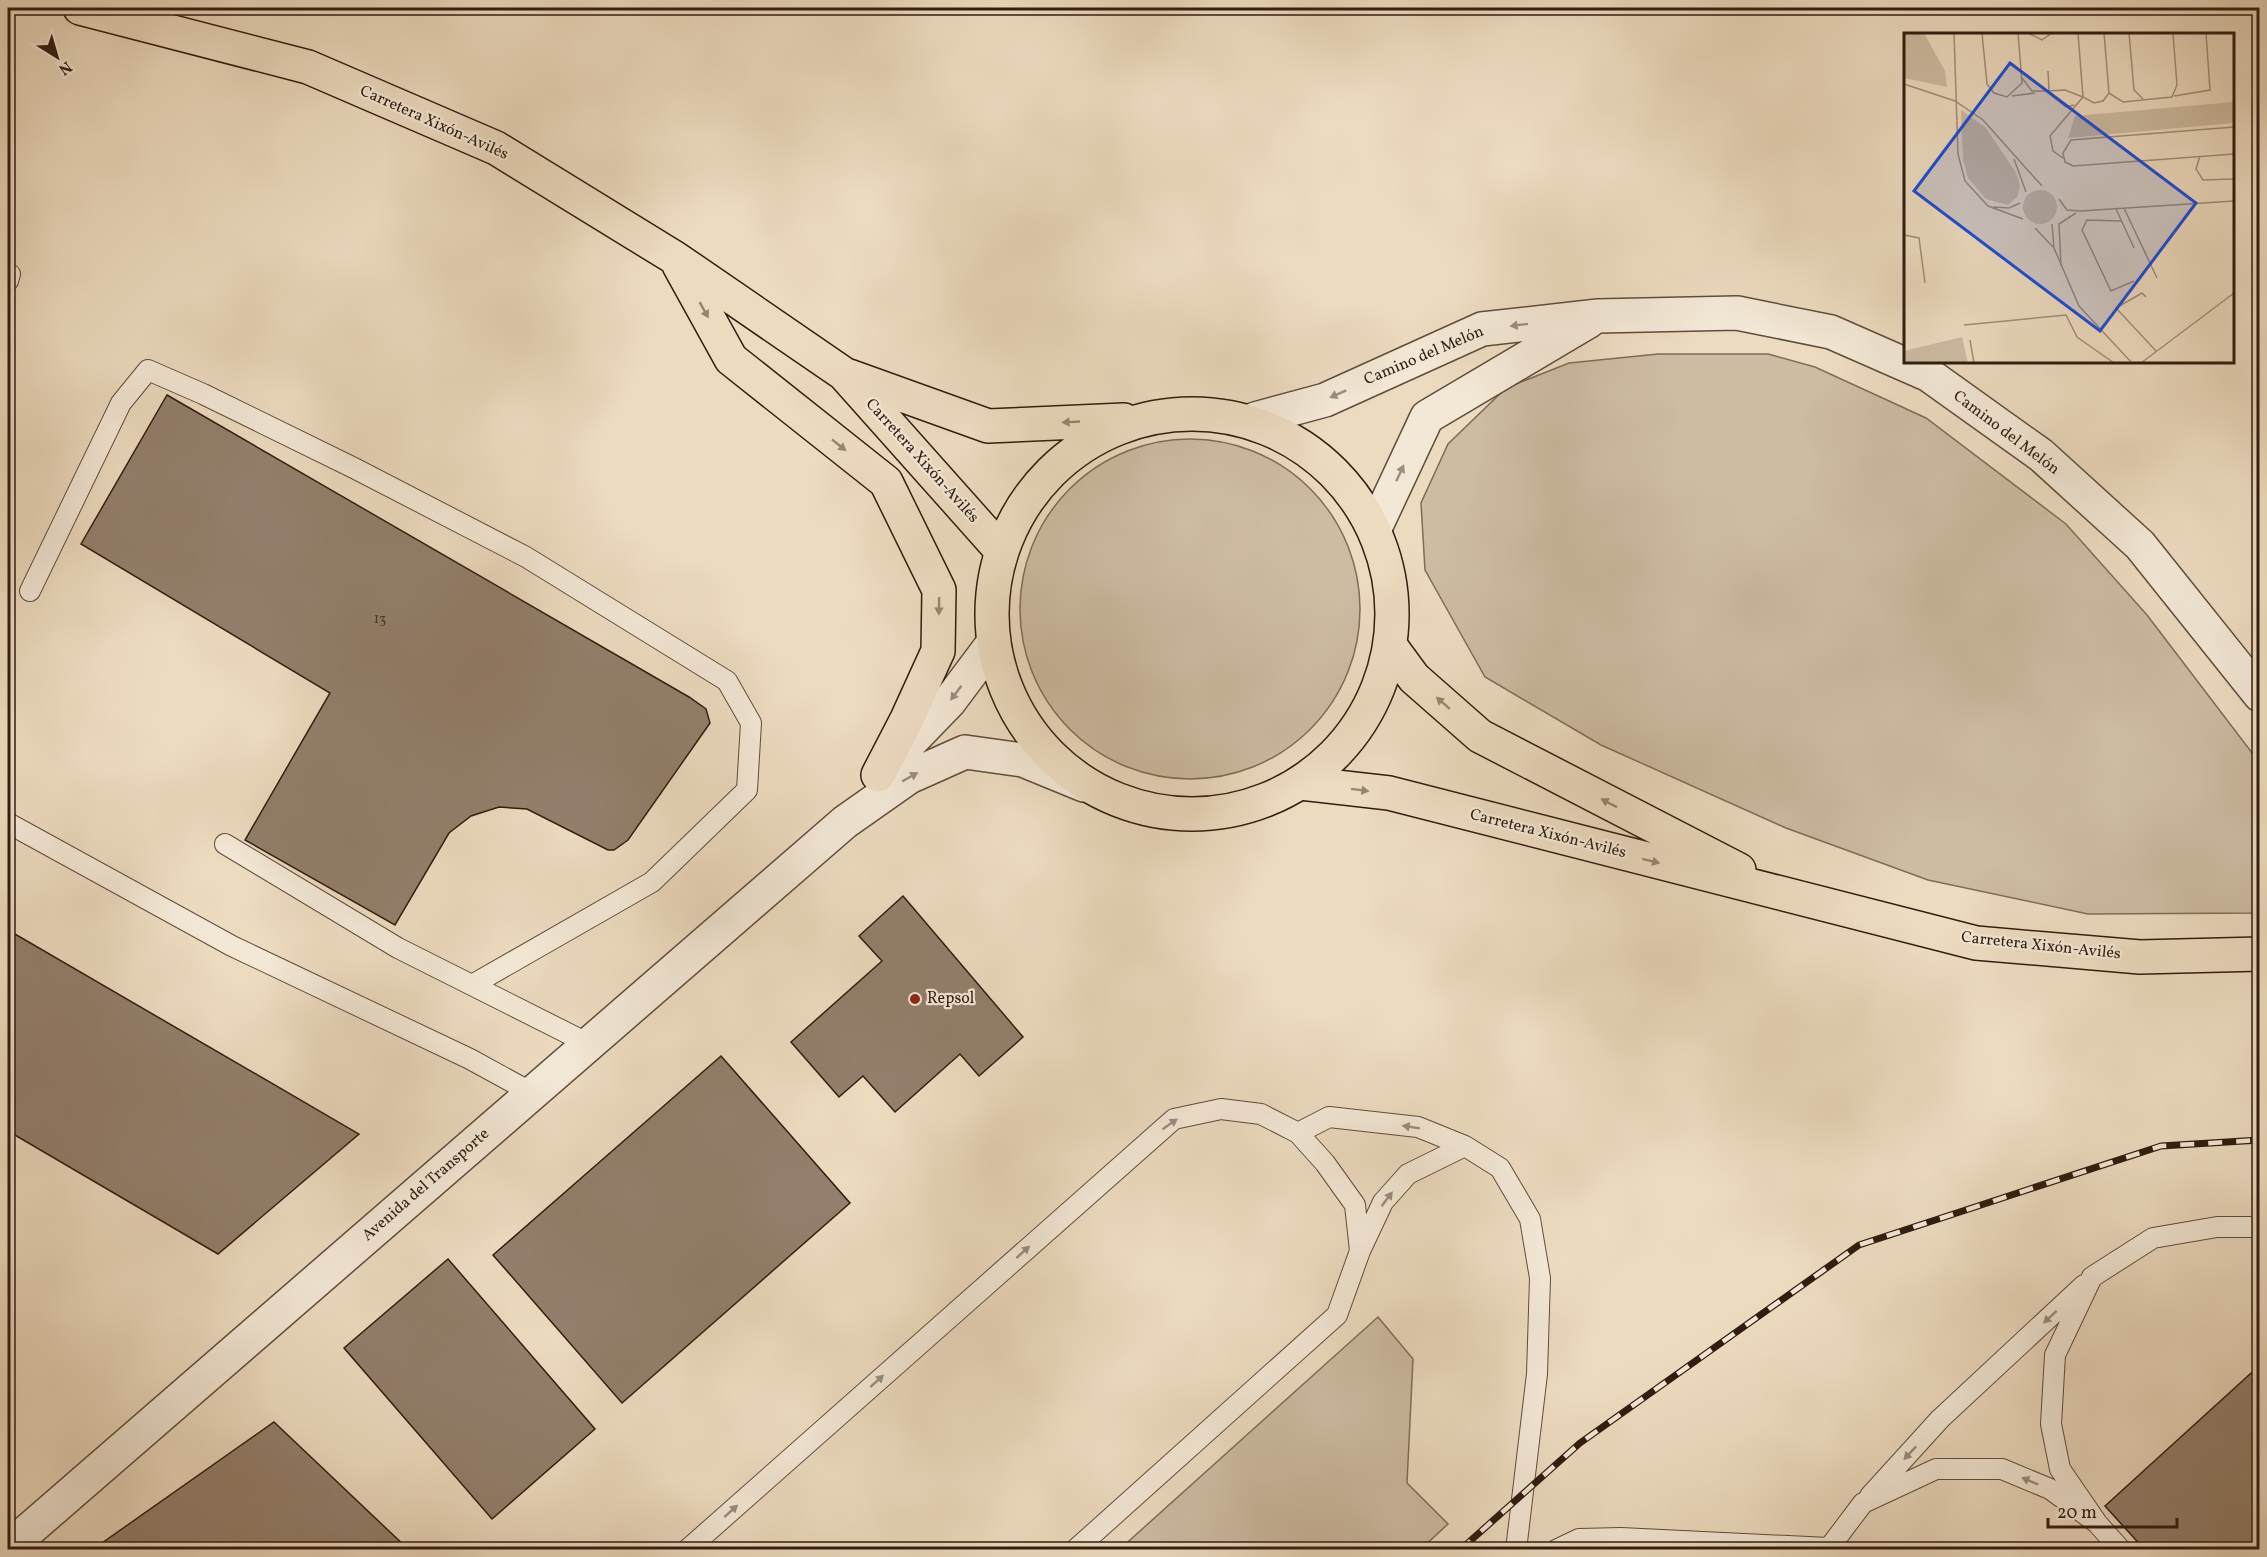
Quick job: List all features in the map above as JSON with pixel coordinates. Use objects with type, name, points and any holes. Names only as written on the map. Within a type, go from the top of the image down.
[{"type":"highway","name":"Carretera Xixón-Avilés","points":[[80,8],[309,67],[496,148],[675,258],[844,374],[999,548]]},
{"type":"highway","points":[[675,258],[731,359],[886,482],[939,590],[938,651],[878,775]]},
{"type":"highway","name":"Carretera Xixón-Avilés","points":[[844,374],[988,426],[1130,419],[1255,419]]},
{"type":"highway","points":[[1130,419],[1050,467],[999,548],[991,646],[1006,695],[1042,750],[1084,785],[1152,812],[1243,809],[1301,783],[1368,713],[1392,648],[1393,583],[1376,526],[1334,467],[1255,419]]},
{"type":"highway","name":"Carretera Xixón-Avilés","points":[[1392,648],[1414,678],[1480,736],[1792,897]]},
{"type":"highway","name":"Carretera Xixón-Avilés","points":[[1301,783],[1389,793],[1976,943],[2139,957],[2259,954]]},
{"type":"street","name":"Camino del Melón","points":[[1255,419],[1325,400],[1482,329],[1598,316],[1737,313],[1831,332],[1929,375],[2041,456],[2140,545],[2259,695]]},
{"type":"street","name":"Camino del Melón","points":[[1376,526],[1427,417],[1598,316]]},
{"type":"street","points":[[845,822],[878,775],[949,702],[991,646]]},
{"type":"street","points":[[845,822],[909,777],[964,752],[1023,760],[1084,785]]},
{"type":"street","name":"Avenida del Transporte","points":[[8,1548],[845,822]]},
{"type":"lane","points":[[8,273],[10,274],[8,281]]},
{"type":"lane","points":[[30,591],[121,403],[148,370],[203,394],[354,468],[526,557],[727,681],[751,723],[747,790],[652,882],[472,985]]},
{"type":"lane","points":[[8,823],[232,946],[470,1059],[532,1093]]},
{"type":"lane","points":[[225,844],[398,948],[589,1044]]},
{"type":"lane","points":[[687,1550],[1174,1119],[1221,1109],[1261,1114],[1298,1133],[1325,1163],[1355,1205],[1360,1251]]},
{"type":"lane","points":[[1298,1133],[1329,1117],[1418,1127],[1465,1146],[1500,1168],[1530,1219],[1540,1278],[1537,1374],[1516,1550]]},
{"type":"lane","points":[[1075,1550],[1337,1315],[1360,1251],[1383,1202],[1408,1174],[1465,1146]]},
{"type":"lane","points":[[1556,1550],[1579,1539],[1828,1549],[1863,1503],[1940,1419],[2092,1277],[2153,1238],[2217,1227],[2259,1227]]},
{"type":"lane","points":[[2092,1277],[2055,1355],[2051,1424],[2060,1469],[2097,1523],[2121,1550]]},
{"type":"lane","points":[[1863,1503],[1936,1469],[2002,1469],[2050,1489],[2097,1523]]},
{"type":"shaded area","points":[[1658,354],[1768,354],[1815,367],[1926,418],[2066,524],[2147,615],[2259,762],[2259,913],[2088,914],[1928,880],[1786,828],[1601,745],[1485,677],[1425,570],[1421,503],[1448,444],[1506,388],[1569,363]]},
{"type":"shaded area","points":[[1190,439],[1239,446],[1270,459],[1298,477],[1322,501],[1340,529],[1353,560],[1360,609],[1353,658],[1340,689],[1322,717],[1298,741],[1270,759],[1239,772],[1190,779],[1141,772],[1110,759],[1082,741],[1058,717],[1040,689],[1027,658],[1020,609],[1027,560],[1040,529],[1058,501],[1082,477],[1110,459],[1141,446]]},
{"type":"shaded area","points":[[1378,1317],[1413,1359],[1407,1483],[1448,1524],[1421,1549],[1120,1549]]},
{"type":"building","points":[[167,395],[689,697],[706,709],[710,723],[628,840],[614,850],[608,850],[527,809],[499,807],[471,816],[449,833],[395,925],[245,840],[330,693],[81,544]]},
{"type":"building","name":"Repsol","points":[[903,896],[1023,1037],[979,1076],[960,1054],[895,1112],[863,1076],[839,1097],[791,1042],[882,961],[859,936]]},
{"type":"building","points":[[8,930],[359,1134],[218,1254],[8,1131]]},
{"type":"building","points":[[721,1056],[850,1203],[622,1403],[493,1255]]},
{"type":"building","points":[[448,1259],[595,1429],[492,1519],[344,1348]]},
{"type":"building","points":[[2260,1365],[2260,1550],[2145,1550],[2105,1506]]},
{"type":"building","points":[[274,1422],[409,1550],[92,1550]]},
{"type":"railway","points":[[1460,1550],[1580,1443],[1859,1245],[2161,1146],[2260,1140]]},
{"type":"place","name":"Repsol","points":[[915,999]]}]
